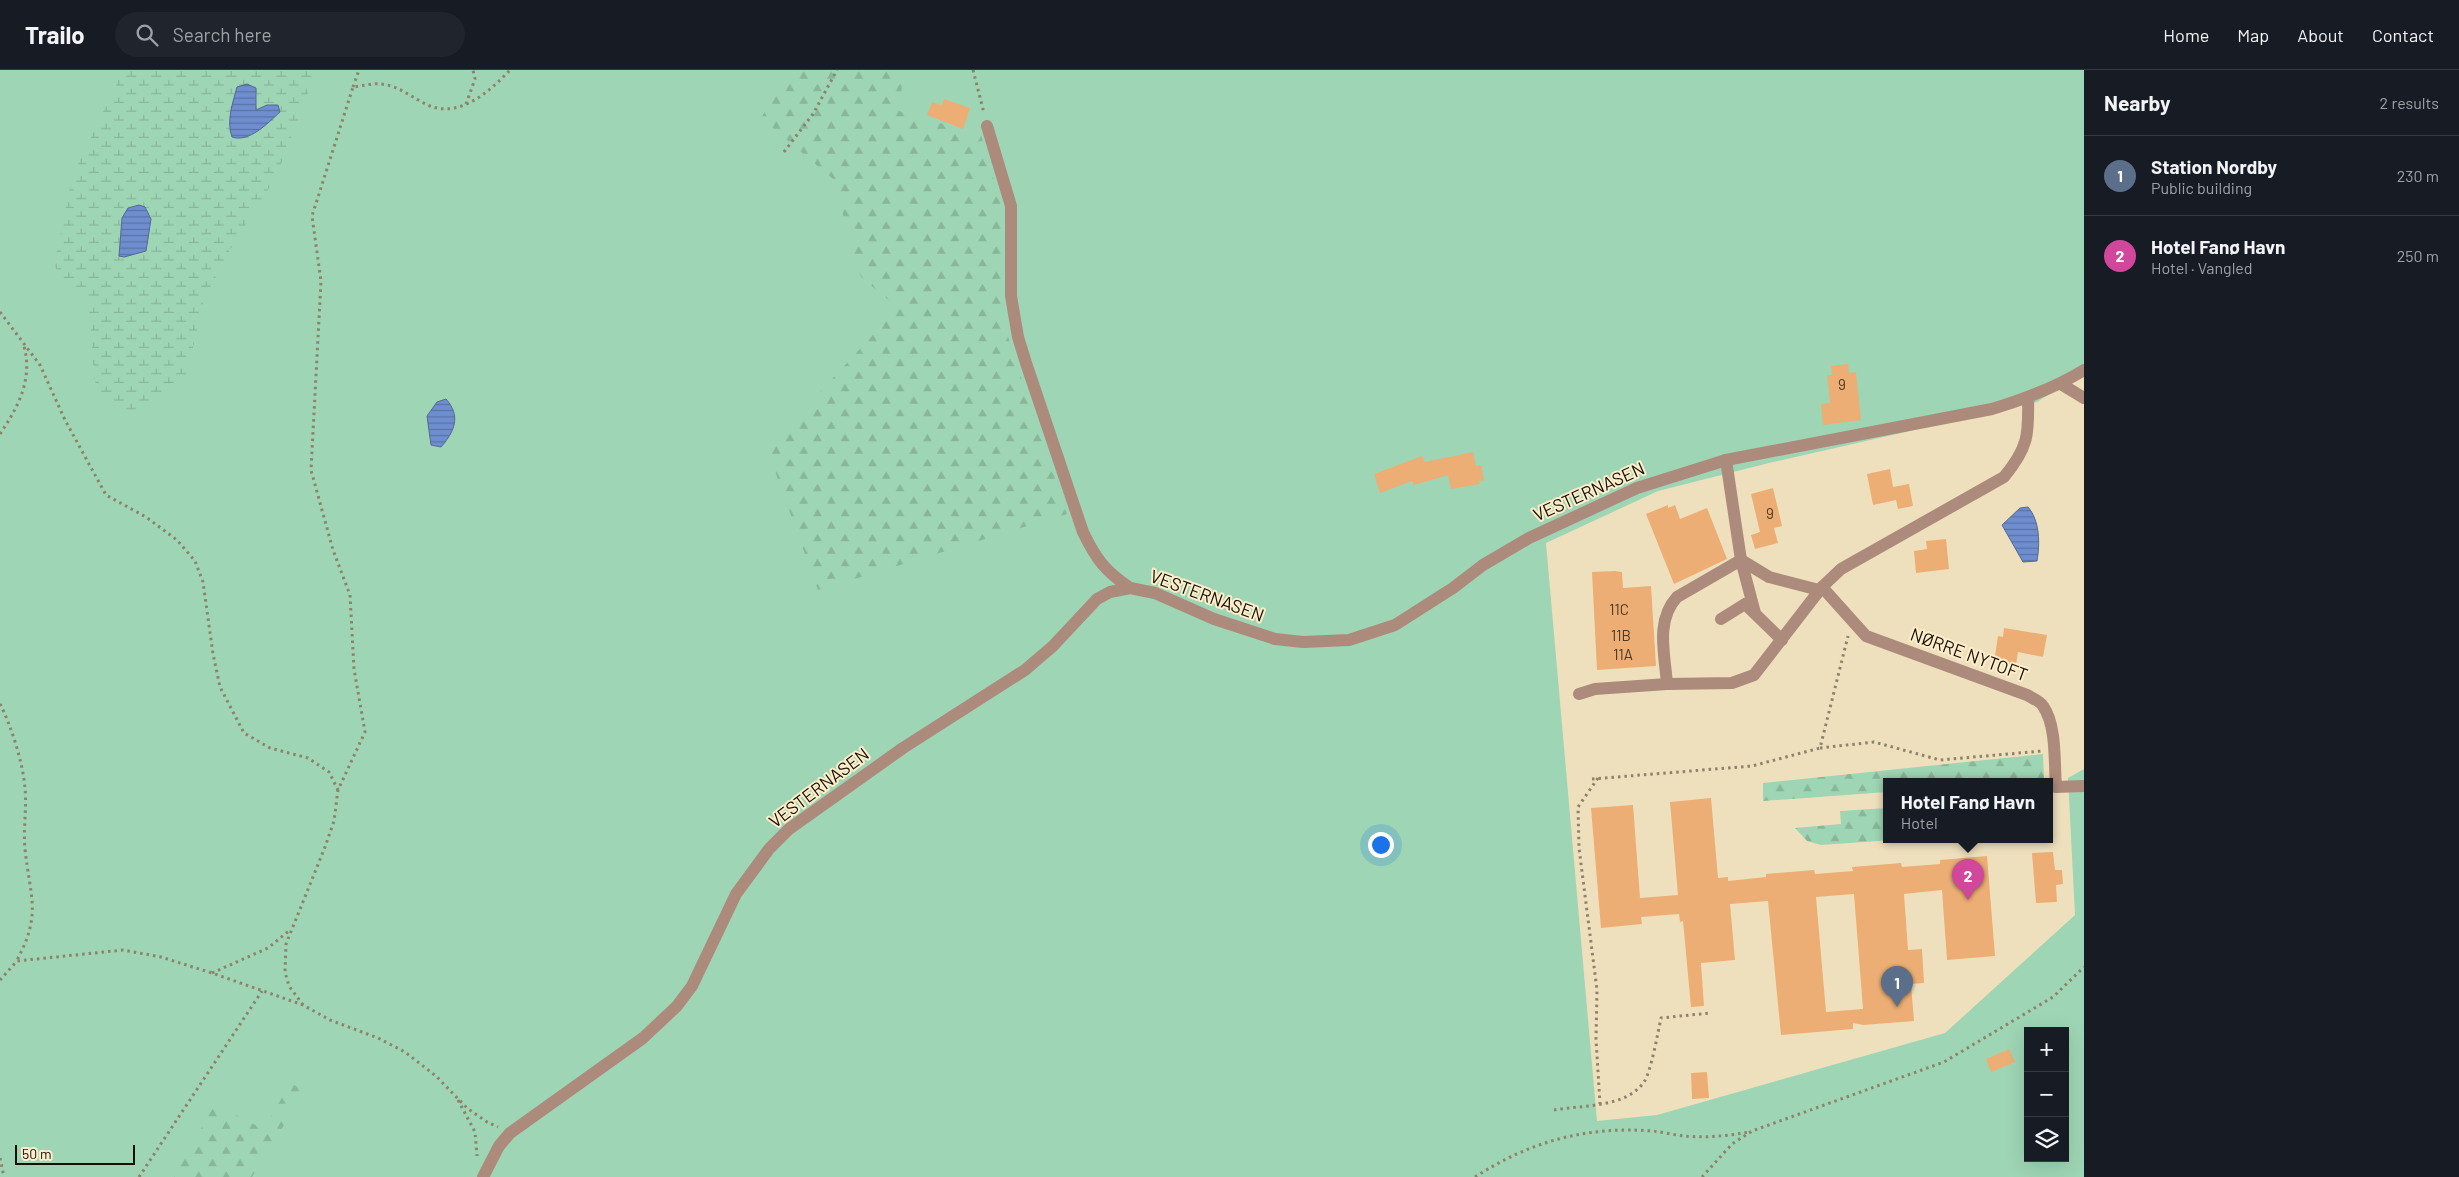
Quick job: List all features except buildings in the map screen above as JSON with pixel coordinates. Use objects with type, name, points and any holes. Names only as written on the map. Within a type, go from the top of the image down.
[{"type":"street","name":"VESTERNASEN","points":[[987,126],[1011,206],[1011,296],[1018,337],[1026,363],[1083,532],[1095,556],[1104,568],[1130,588]]},
{"type":"street","name":"VESTERNASEN","points":[[483,1177],[499,1146],[510,1133],[643,1038],[677,1006],[692,986],[736,894],[769,849],[789,829],[903,748],[1025,670],[1053,646],[1097,599],[1110,592],[1130,588],[1155,593],[1214,618],[1275,639],[1303,642],[1350,640],[1395,625],[1453,588],[1483,565],[1529,538],[1603,503],[1670,476],[1726,460],[1969,415],[2028,398],[2062,384],[2084,370]]},
{"type":"street","points":[[2062,384],[2084,398]]},
{"type":"street","points":[[1579,694],[1595,689],[1667,684],[1732,683],[1745,680],[1754,675],[1821,588],[1841,569],[2004,477],[2018,460],[2029,433],[2028,398]]},
{"type":"street","points":[[1726,460],[1741,560],[1755,614]]},
{"type":"street","points":[[1741,560],[1769,577],[1821,588]]},
{"type":"street","points":[[1667,684],[1663,629],[1665,615],[1670,605],[1677,597],[1741,560]]},
{"type":"street","name":"NØRRE NYTOFT","points":[[1821,588],[1866,636],[2027,695],[2042,705],[2049,719],[2056,787],[2084,786]]},
{"type":"street","points":[[1722,619],[1745,604],[1782,640]]},
{"type":"path","points":[[303,1005],[289,986],[285,972],[284,958],[290,930],[334,821],[338,790],[365,732],[354,669],[350,595],[333,550],[311,470],[321,281],[312,216],[359,70]]},
{"type":"path","points":[[466,104],[476,79],[473,70]]},
{"type":"path","points":[[353,87],[381,84],[408,92],[429,105],[441,109],[466,104],[480,98],[510,70]]},
{"type":"path","points":[[784,152],[813,114],[837,70]]},
{"type":"path","points":[[973,70],[987,126]]},
{"type":"path","points":[[0,312],[40,365],[65,420],[106,495],[146,517],[177,540],[195,561],[203,582],[213,654],[220,686],[244,734],[270,748],[308,758],[329,772],[338,790]]},
{"type":"path","points":[[0,434],[19,406],[25,380],[27,357],[23,342]]},
{"type":"path","points":[[1820,748],[1852,619]]},
{"type":"path","points":[[0,704],[10,723],[25,787],[25,848],[33,911],[29,938],[17,961],[0,980]]},
{"type":"path","points":[[1592,779],[1752,766],[1820,748],[1874,742],[1940,760],[2053,750]]},
{"type":"path","points":[[1598,778],[1578,807],[1579,848],[1590,949],[1597,990],[1596,1039],[1600,1104]]},
{"type":"path","points":[[212,973],[268,948],[290,930]]},
{"type":"path","points":[[17,961],[123,950],[161,957],[212,973],[303,1005],[330,1020],[378,1038],[406,1052],[487,1122],[510,1133]]},
{"type":"path","points":[[1474,1177],[1522,1150],[1556,1138],[1602,1132],[1653,1131],[1683,1136],[1720,1137],[1752,1131],[1944,1062],[2053,997],[2084,967]]},
{"type":"path","points":[[140,1177],[262,991]]},
{"type":"path","points":[[1554,1110],[1600,1104],[1632,1093],[1645,1081],[1661,1018],[1710,1014]]},
{"type":"path","points":[[456,1097],[475,1132],[477,1159]]},
{"type":"path","points":[[1702,1177],[1732,1144],[1752,1131]]},
{"type":"path","points":[[0,1158],[4,1177]]},
{"type":"green space","points":[[0,70],[2084,70],[2084,372],[2037,402],[1769,463],[1658,491],[1546,543],[1597,1121],[1657,1115],[1945,1033],[2075,915],[2068,778],[2084,769],[2084,1177],[0,1177]]},
{"type":"green space","points":[[123,70],[317,70],[276,177],[231,248],[204,299],[186,378],[163,398],[126,413],[102,399],[94,379],[90,315],[84,293],[66,285],[54,265],[72,177]]},
{"type":"green space","points":[[790,70],[904,70],[899,111],[981,135],[1001,205],[1002,308],[1010,345],[1067,514],[818,590],[767,449],[898,308],[861,277],[833,179],[761,118]]},
{"type":"green space","points":[[2043,754],[2044,778],[1883,778],[1883,792],[1763,801],[1763,783]]},
{"type":"green space","points":[[1883,808],[1883,841],[1821,845],[1807,841],[1795,828],[1841,824],[1840,811]]},
{"type":"green space","points":[[291,1083],[305,1091],[252,1177],[174,1177],[215,1104],[263,1129]]},
{"type":"water","points":[[247,84],[256,88],[256,110],[267,105],[278,105],[280,112],[251,135],[238,138],[232,137],[230,118],[237,87]]},
{"type":"water","points":[[139,205],[145,207],[151,219],[146,251],[124,257],[119,256],[122,218],[128,208]]},
{"type":"water","points":[[446,399],[454,411],[453,429],[441,447],[431,445],[427,416],[437,402]]},
{"type":"water","points":[[2028,507],[2037,526],[2038,554],[2037,561],[2023,562],[2002,525],[2020,508]]},
{"type":"place","name":"Hotel Fanø Havn","points":[[1968,900]]},
{"type":"place","name":"Station Nordby","points":[[1897,1007]]}]
